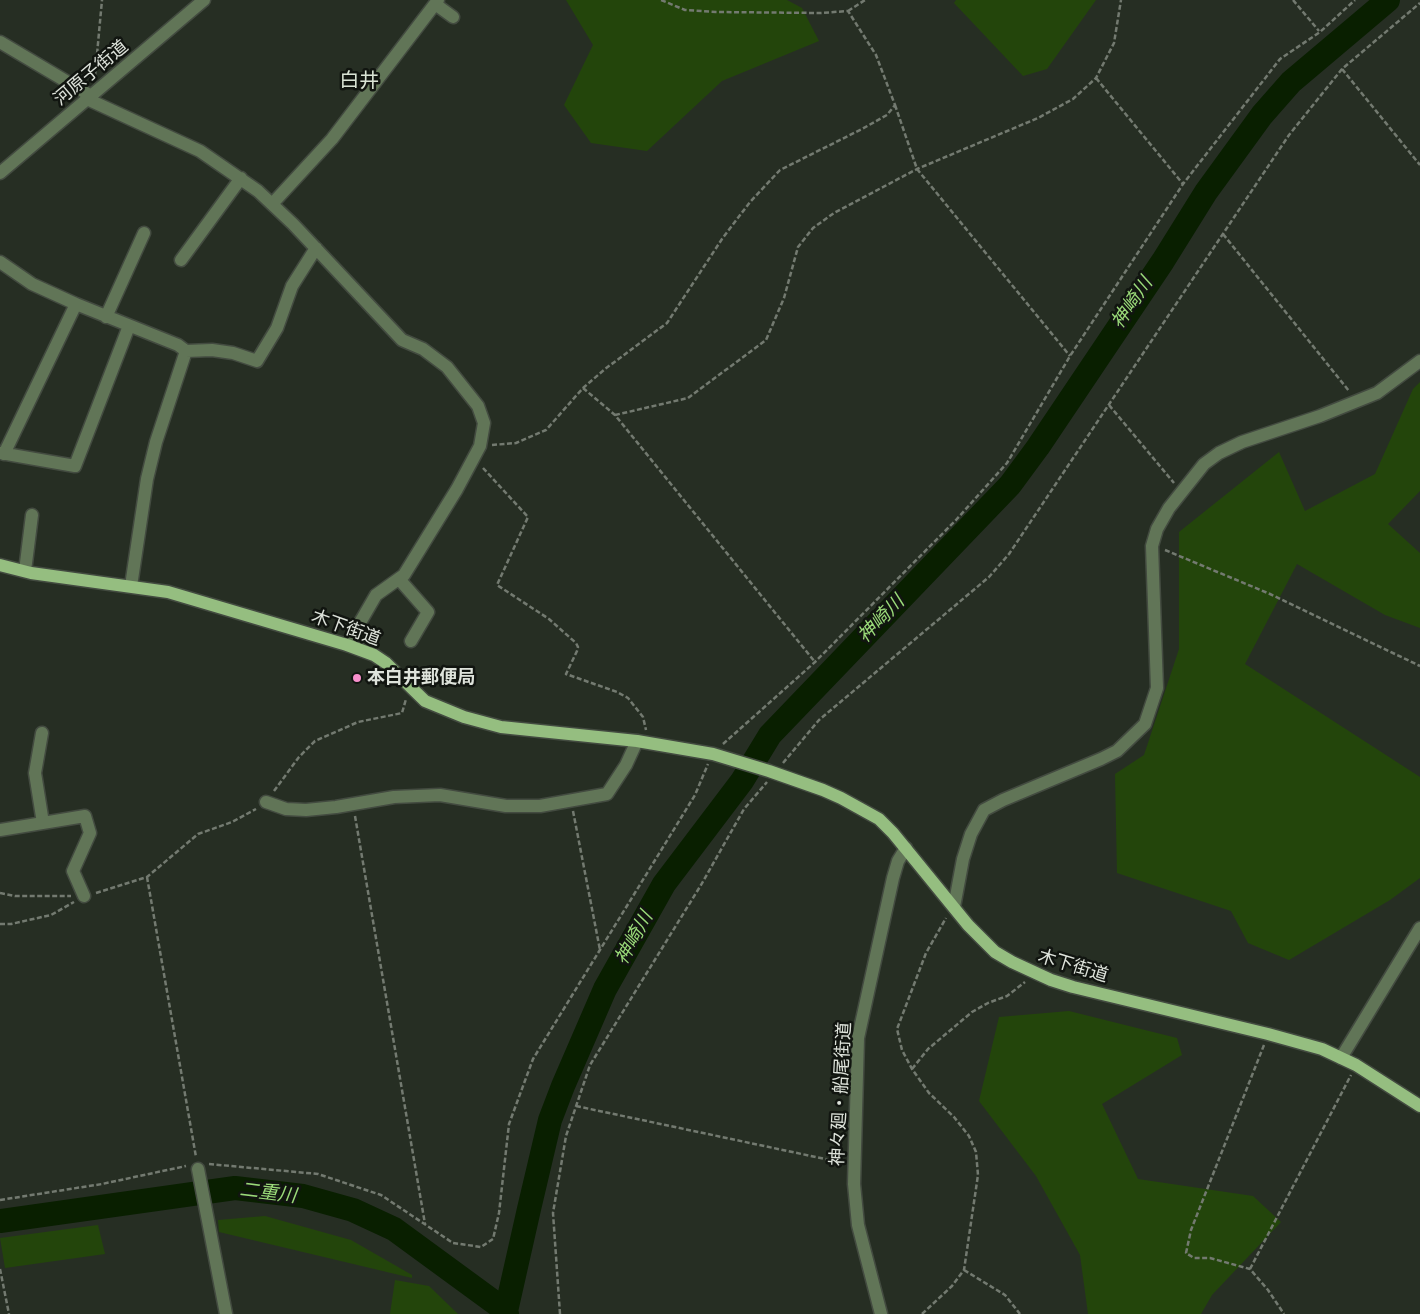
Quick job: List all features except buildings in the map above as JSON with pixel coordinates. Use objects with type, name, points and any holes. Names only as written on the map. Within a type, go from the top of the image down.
[{"type":"main road","name":"木下街道","points":[[0,565],[26,571],[168,592],[348,645],[374,655],[386,663],[426,701],[441,709],[501,727],[643,742],[718,756],[772,772],[822,790],[879,819],[994,952],[1032,973],[1073,987],[1268,1034],[1322,1050],[1356,1065],[1420,1106]]},
{"type":"street","name":"河原子街道","points":[[0,173],[204,0]]},
{"type":"street","points":[[273,204],[332,139],[435,5],[450,20]]},
{"type":"street","points":[[0,42],[90,97],[200,151],[241,178],[273,204],[402,340],[429,353],[447,368],[467,390],[478,406],[484,424],[480,446],[413,562],[399,580],[376,595],[348,645]]},
{"type":"street","points":[[182,260],[241,178]]},
{"type":"street","points":[[106,316],[144,233]]},
{"type":"street","points":[[0,262],[32,284],[178,345],[186,351],[219,351],[233,353],[257,361],[277,328],[292,286],[316,248]]},
{"type":"street","points":[[76,304],[2,454],[75,466],[129,326]]},
{"type":"street","points":[[131,586],[147,479],[156,442],[186,351]]},
{"type":"street","points":[[954,907],[963,859],[971,834],[984,810],[1109,755],[1132,738],[1145,724],[1157,688],[1152,546],[1157,529],[1181,492],[1204,464],[1219,453],[1242,442],[1357,402],[1377,393],[1420,361]]},
{"type":"street","points":[[26,571],[32,515]]},
{"type":"street","points":[[399,580],[428,612],[411,641]]},
{"type":"street","points":[[42,734],[36,773],[44,823]]},
{"type":"street","points":[[266,802],[286,809],[306,810],[353,805],[394,797],[440,795],[528,808],[607,794],[643,742]]},
{"type":"street","points":[[0,830],[85,816],[90,834],[73,871],[84,896]]},
{"type":"street","name":"神々廻・船尾街道","points":[[882,1314],[858,1225],[854,1165],[858,1038],[898,861],[906,848]]},
{"type":"street","points":[[1341,1058],[1420,928]]},
{"type":"street","points":[[198,1166],[226,1314]]},
{"type":"path","points":[[90,97],[102,0]]},
{"type":"path","points":[[660,0],[685,10],[821,13],[848,11],[865,0]]},
{"type":"path","points":[[615,415],[688,398],[766,340],[784,298],[798,247],[812,228],[834,213],[917,169],[1038,118],[1073,99],[1096,78],[1114,42],[1121,0]]},
{"type":"path","points":[[1293,0],[1320,32]]},
{"type":"path","points":[[0,1200],[198,1166],[318,1174],[381,1195],[453,1243],[481,1247],[493,1239],[499,1213],[509,1124],[532,1060],[718,756],[815,662],[956,520],[1007,463],[1070,356],[1183,184],[1280,59],[1320,32],[1355,0]]},
{"type":"path","points":[[560,1314],[553,1213],[566,1136],[590,1065],[701,885],[744,809],[772,772],[819,720],[989,577],[1009,554],[1289,135],[1342,69],[1420,3]]},
{"type":"path","points":[[848,11],[876,55],[917,169],[1070,356]]},
{"type":"path","points":[[1342,69],[1420,165]]},
{"type":"path","points":[[1096,78],[1183,184]]},
{"type":"path","points":[[480,446],[516,443],[546,430],[584,388],[605,369],[667,323],[722,239],[750,202],[780,170],[887,115],[895,105]]},
{"type":"path","points":[[1223,234],[1357,402]]},
{"type":"path","points":[[584,388],[615,415],[815,662]]},
{"type":"path","points":[[1109,405],[1181,492]]},
{"type":"path","points":[[474,457],[528,517],[497,585],[549,619],[576,643],[577,651],[566,674],[617,692],[628,698],[643,717],[643,742]]},
{"type":"path","points":[[1152,546],[1176,553],[1270,594],[1420,666]]},
{"type":"path","points":[[0,924],[11,924],[51,915],[84,896],[147,877],[198,834],[232,822],[266,802],[299,757],[315,741],[358,722],[402,713],[410,686]]},
{"type":"path","points":[[571,800],[600,951]]},
{"type":"path","points":[[353,805],[425,1224]]},
{"type":"path","points":[[147,877],[198,1166]]},
{"type":"path","points":[[0,893],[15,896],[84,896]]},
{"type":"path","points":[[922,1314],[952,1286],[964,1270],[978,1175],[976,1152],[969,1136],[929,1093],[912,1069],[902,1050],[897,1030],[926,953],[954,907]]},
{"type":"path","points":[[912,1069],[928,1049],[972,1012],[988,1003],[1007,996],[1032,973]]},
{"type":"path","points":[[1268,1034],[1191,1230],[1186,1253],[1194,1258],[1210,1258],[1250,1269],[1284,1314]]},
{"type":"path","points":[[1250,1269],[1356,1065]]},
{"type":"path","points":[[576,1106],[854,1165]]},
{"type":"path","points":[[0,1269],[9,1314]]},
{"type":"path","points":[[964,1270],[1005,1295],[1020,1314]]},
{"type":"green space","points":[[566,0],[787,0],[802,8],[819,41],[722,81],[647,151],[591,143],[564,105],[593,45]]},
{"type":"green space","points":[[956,0],[1096,0],[1047,69],[1023,76],[954,3]]},
{"type":"green space","points":[[1420,382],[1420,491],[1388,524],[1420,553],[1420,628],[1385,615],[1297,564],[1245,664],[1420,777],[1420,878],[1390,900],[1289,960],[1248,943],[1231,911],[1117,873],[1115,774],[1144,755],[1179,649],[1179,532],[1279,452],[1305,511],[1375,474],[1413,389]]},
{"type":"green space","points":[[1069,1011],[1177,1038],[1182,1055],[1102,1104],[1138,1179],[1253,1196],[1281,1222],[1212,1295],[1201,1314],[1088,1314],[1080,1255],[1036,1176],[979,1101],[999,1017]]},
{"type":"green space","points":[[265,1216],[351,1240],[412,1275],[412,1278],[219,1232],[218,1220]]},
{"type":"green space","points":[[98,1225],[105,1254],[5,1268],[0,1238]]},
{"type":"green space","points":[[395,1280],[429,1286],[458,1314],[390,1314]]},
{"type":"waterway","name":"神崎川","points":[[507,1314],[506,1311],[550,1120],[605,989],[664,884],[742,781],[770,735],[1010,485],[1038,447],[1163,261],[1206,192],[1262,115],[1291,82],[1388,0]]},
{"type":"waterway","name":"二重川","points":[[0,1221],[235,1188],[303,1196],[353,1210],[394,1229],[506,1311]]},
{"type":"place","name":"本白井郵便局","points":[[357,678]]},
{"type":"district","name":"白井","points":[[359,81]]}]
